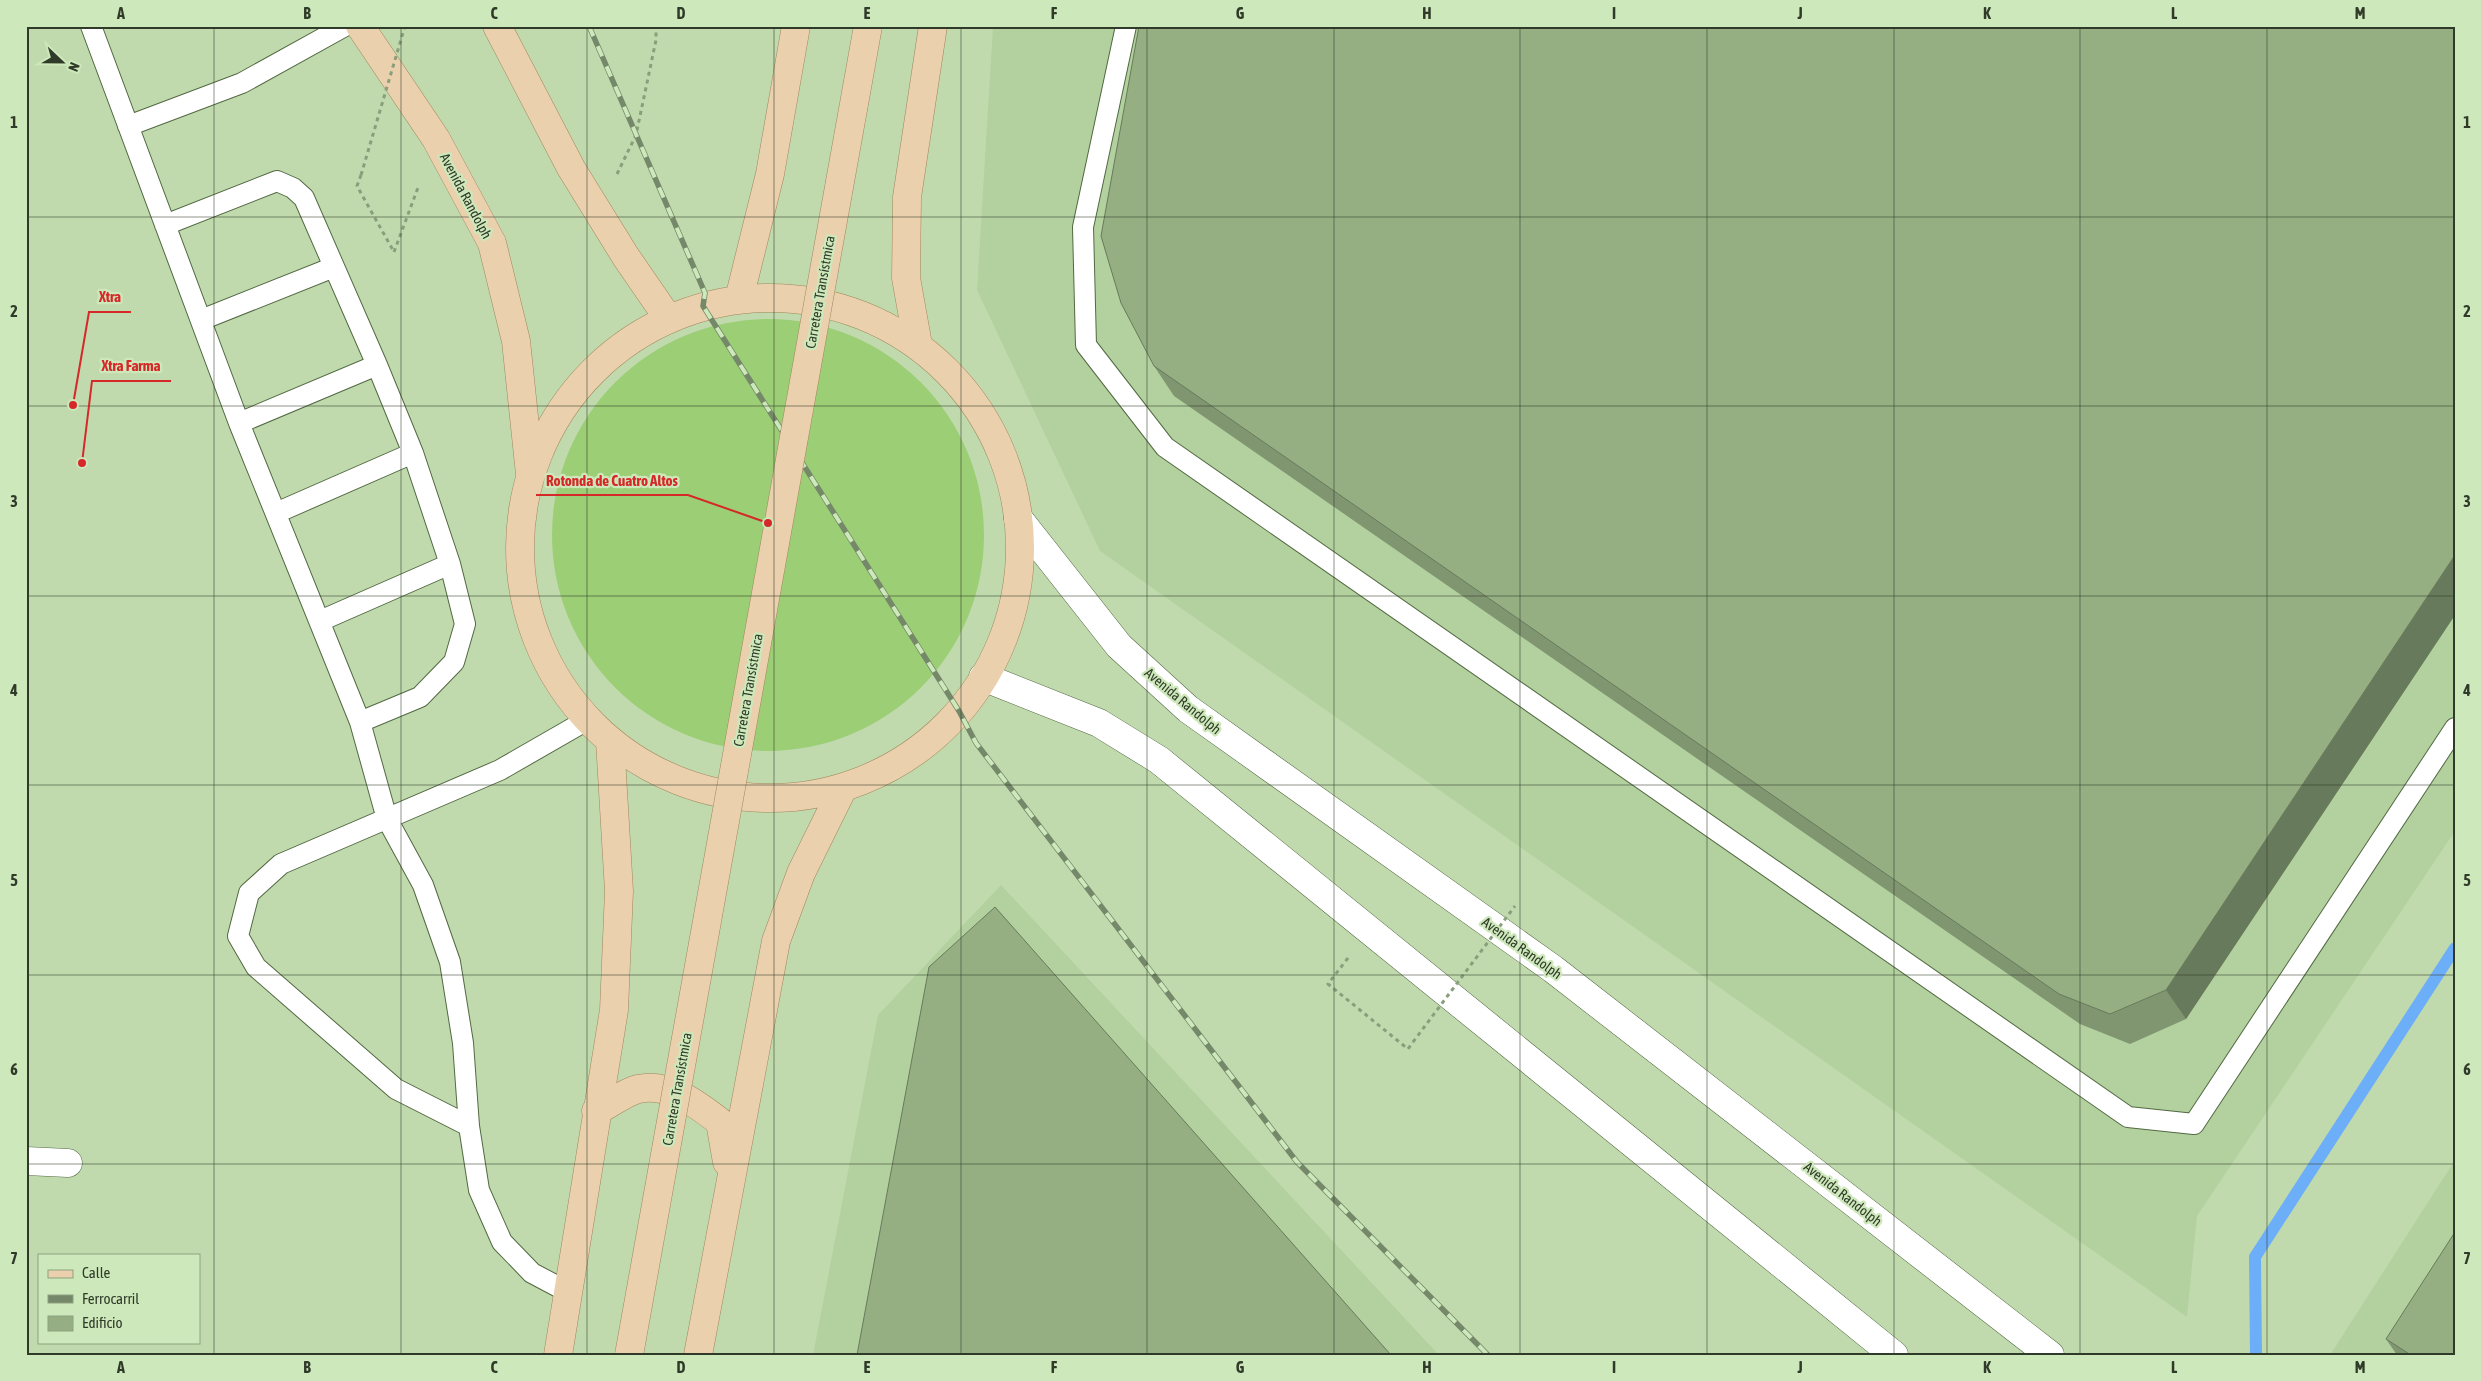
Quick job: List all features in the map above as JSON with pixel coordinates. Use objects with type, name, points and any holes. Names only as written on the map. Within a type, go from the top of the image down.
[{"type":"main road","name":"Avenida Randolph","points":[[360,26],[436,140],[492,243],[516,342],[530,476]]},
{"type":"main road","points":[[497,26],[571,168],[626,257],[668,318]]},
{"type":"main road","points":[[739,298],[770,174],[796,26]]},
{"type":"main road","name":"Carretera Transístmica","points":[[629,1355],[868,26]]},
{"type":"main road","points":[[918,345],[906,278],[907,197],[934,26]]},
{"type":"main road","points":[[787,297],[834,305],[878,320],[918,345],[956,379],[986,421],[1007,468],[1018,518],[1019,574],[1006,628],[983,677],[959,711],[926,744],[887,770],[843,788],[788,799],[733,797],[678,783],[630,757],[587,720],[549,667],[526,606],[520,541],[530,476],[551,426],[582,382],[622,346],[668,318],[703,306],[739,298],[787,297]]},
{"type":"main road","points":[[558,1355],[596,1111],[614,1010],[619,891],[610,741]]},
{"type":"main road","points":[[698,1355],[776,941],[801,873],[843,788]]},
{"type":"main road","points":[[596,1111],[638,1089],[665,1090],[693,1101],[720,1122],[730,1181]]},
{"type":"street","name":"Avenida Randolph","points":[[1018,518],[1119,646],[1188,709],[1553,969],[2050,1355]]},
{"type":"street","points":[[983,677],[1099,723],[1160,760],[1894,1355]]},
{"type":"street","points":[[26,1161],[68,1163]]},
{"type":"lane","points":[[91,26],[239,422],[360,722],[387,819],[423,885],[450,962],[462,1043],[469,1126],[479,1190],[502,1242],[532,1273],[568,1292]]},
{"type":"lane","points":[[128,126],[242,83],[345,26]]},
{"type":"lane","points":[[1126,26],[1084,226],[1086,344],[1165,447],[2128,1117],[2194,1124],[2455,728]]},
{"type":"lane","points":[[165,225],[277,182],[293,188],[304,198],[413,453],[450,564],[465,624],[454,662],[420,697],[360,722]]},
{"type":"lane","points":[[201,320],[334,267]]},
{"type":"lane","points":[[239,422],[377,365]]},
{"type":"lane","points":[[276,513],[413,453]]},
{"type":"lane","points":[[320,621],[450,564]]},
{"type":"lane","points":[[469,1126],[396,1089],[256,967],[238,936],[249,893],[281,864],[500,770],[587,720]]},
{"type":"path","points":[[405,26],[357,186],[394,252],[436,140]]},
{"type":"path","points":[[598,212],[636,135],[656,40],[656,26]]},
{"type":"path","points":[[1328,984],[1408,1049],[1515,906]]},
{"type":"shaded area","points":[[993,26],[2455,26],[2455,831],[2197,1216],[2187,1317],[1100,551],[977,290]]},
{"type":"shaded area","points":[[1001,885],[1439,1355],[813,1355],[878,1015]]},
{"type":"shaded area","points":[[2455,1160],[2455,1355],[2330,1355]]},
{"type":"green space","points":[[768,319],[810,323],[851,335],[888,355],[921,382],[948,415],[968,452],[980,493],[984,535],[980,577],[968,618],[948,655],[921,688],[888,715],[851,735],[810,747],[768,751],[726,747],[685,735],[648,715],[615,688],[588,655],[568,618],[556,577],[552,535],[556,493],[568,452],[588,415],[615,382],[648,355],[685,335],[726,323]]},
{"type":"building","points":[[1139,26],[2455,26],[2455,555],[2166,990],[2110,1014],[2059,994],[1154,366],[1121,303],[1101,236]]},
{"type":"building","points":[[995,907],[1391,1355],[857,1355],[929,967]]},
{"type":"building","points":[[2455,1232],[2455,1355],[2411,1355],[2386,1339]]},
{"type":"waterway","points":[[2256,1355],[2255,1257],[2455,948]]},
{"type":"railway","points":[[589,26],[705,293],[703,306],[959,711],[976,743],[1297,1162],[1488,1355]]},
{"type":"place","name":"Xtra","points":[[73,405]]},
{"type":"place","name":"Xtra Farma","points":[[82,463]]},
{"type":"place","name":"Rotonda de Cuatro Altos","points":[[768,523]]}]
